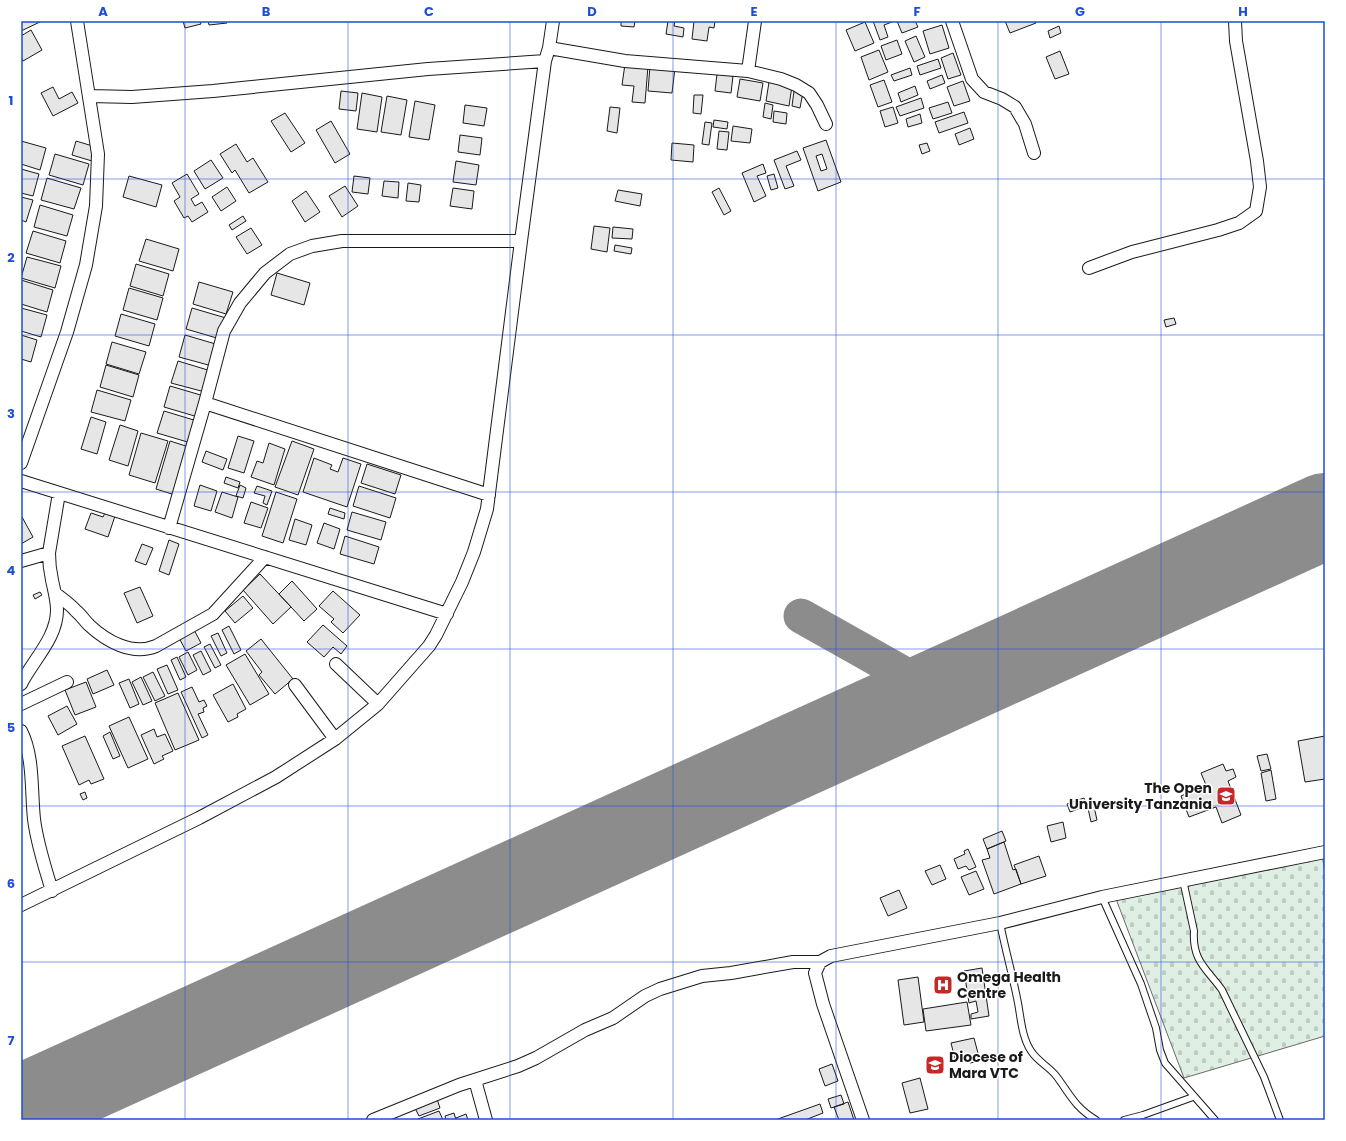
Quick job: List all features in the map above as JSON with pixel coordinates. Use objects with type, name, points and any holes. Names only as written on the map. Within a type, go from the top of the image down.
[{"type":"street","points":[[21,463],[67,332],[86,265],[96,206],[98,154],[77,21]]},
{"type":"street","points":[[21,905],[199,818],[276,777],[335,739],[378,704],[429,646],[447,614],[462,582],[474,552],[487,509],[545,61],[549,48],[553,21]]},
{"type":"street","points":[[748,71],[755,21]]},
{"type":"street","points":[[952,21],[972,79],[984,92],[1002,98],[1014,108],[1025,124],[1034,153]]},
{"type":"street","points":[[1089,268],[1132,252],[1218,230],[1239,223],[1256,211],[1260,187],[1256,154],[1236,41],[1235,21]]},
{"type":"street","points":[[549,48],[625,61],[748,71],[781,79],[796,85],[809,93],[817,105],[826,124]]},
{"type":"street","points":[[90,96],[132,97],[162,95],[428,69],[545,61]]},
{"type":"street","points":[[169,528],[206,403],[224,331],[240,303],[265,273],[290,254],[312,246],[342,240],[521,241]]},
{"type":"street","points":[[206,403],[489,495]]},
{"type":"street","points":[[21,482],[447,614]]},
{"type":"street","points":[[21,684],[44,648],[56,623],[57,609],[49,563],[49,553],[60,493]]},
{"type":"street","points":[[21,562],[49,553]]},
{"type":"street","points":[[55,593],[67,602],[96,631],[107,638],[130,648],[147,649],[156,646],[213,614],[265,557]]},
{"type":"street","points":[[336,664],[378,704]]},
{"type":"street","points":[[21,704],[67,682]]},
{"type":"street","points":[[295,685],[335,739]]},
{"type":"street","points":[[21,731],[29,757],[35,821],[39,843],[52,891]]},
{"type":"street","points":[[373,1120],[536,1058],[585,1030],[613,1018],[645,996],[677,983],[702,976],[731,973],[793,962],[820,962],[832,956],[1000,923],[1102,897],[1325,852]]},
{"type":"street","points":[[820,962],[815,973],[823,1004],[863,1120]]},
{"type":"street","points":[[475,1080],[486,1120]]},
{"type":"lane","points":[[1184,880],[1194,931],[1193,939],[1199,960],[1204,970],[1216,981],[1222,990],[1264,1077],[1280,1120]]},
{"type":"lane","points":[[1102,897],[1141,984],[1156,1028],[1160,1050],[1165,1063],[1214,1120]]},
{"type":"lane","points":[[1000,923],[1017,997],[1021,1024],[1027,1044],[1031,1052],[1056,1075],[1078,1107],[1096,1120]]},
{"type":"lane","points":[[1124,1120],[1143,1115],[1193,1097]]},
{"type":"green space","points":[[1322,848],[1325,877],[1325,1036],[1184,1078],[1113,891]]},
{"type":"building","points":[[21,21],[42,21],[21,31]]},
{"type":"building","points":[[183,21],[200,21],[201,24],[185,28]]},
{"type":"building","points":[[208,21],[226,21],[227,23],[209,25]]},
{"type":"building","points":[[621,21],[635,21],[634,27],[621,26]]},
{"type":"building","points":[[668,21],[675,21],[674,26],[684,28],[683,37],[666,34]]},
{"type":"building","points":[[694,21],[715,21],[714,28],[709,27],[707,41],[692,39]]},
{"type":"building","points":[[873,21],[892,21],[884,25],[888,37],[880,40]]},
{"type":"building","points":[[897,21],[915,21],[918,27],[902,33]]},
{"type":"building","points":[[1005,21],[1035,21],[1036,23],[1010,33]]},
{"type":"building","points":[[865,22],[874,43],[855,51],[846,30]]},
{"type":"building","points":[[942,25],[949,48],[930,54],[923,31]]},
{"type":"building","points":[[1059,26],[1061,33],[1050,38],[1048,31]]},
{"type":"building","points":[[31,30],[42,50],[23,61],[21,57],[21,36]]},
{"type":"building","points":[[916,36],[925,57],[914,62],[905,41]]},
{"type":"building","points":[[897,40],[902,54],[886,60],[881,46]]},
{"type":"building","points":[[879,50],[888,72],[869,80],[861,57]]},
{"type":"building","points":[[1060,51],[1069,74],[1055,79],[1046,57]]},
{"type":"building","points":[[953,53],[961,75],[948,79],[941,58]]},
{"type":"building","points":[[938,59],[941,68],[920,75],[917,66]]},
{"type":"building","points":[[625,64],[648,66],[645,103],[632,102],[634,86],[622,85]]},
{"type":"building","points":[[650,66],[675,68],[672,93],[648,91]]},
{"type":"building","points":[[910,68],[912,75],[894,81],[891,75]]},
{"type":"building","points":[[717,74],[733,76],[731,93],[715,91]]},
{"type":"building","points":[[942,75],[945,83],[930,89],[927,81]]},
{"type":"building","points":[[740,79],[763,83],[760,101],[737,97]]},
{"type":"building","points":[[884,80],[892,102],[878,107],[870,85]]},
{"type":"building","points":[[963,81],[970,101],[954,106],[947,87]]},
{"type":"building","points":[[769,82],[792,86],[789,106],[766,101]]},
{"type":"building","points":[[915,86],[918,95],[901,102],[898,93]]},
{"type":"building","points":[[53,87],[59,99],[72,92],[78,103],[53,116],[41,93]]},
{"type":"building","points":[[341,91],[358,93],[356,111],[339,109]]},
{"type":"building","points":[[794,91],[803,92],[800,108],[792,106]]},
{"type":"building","points":[[362,93],[382,97],[377,132],[357,129]]},
{"type":"building","points":[[694,95],[703,95],[701,114],[693,113]]},
{"type":"building","points":[[387,96],[407,100],[401,135],[381,132]]},
{"type":"building","points":[[921,98],[924,108],[900,116],[896,107]]},
{"type":"building","points":[[415,101],[435,105],[429,140],[409,137]]},
{"type":"building","points":[[948,102],[952,113],[933,119],[929,108]]},
{"type":"building","points":[[765,103],[773,105],[771,119],[763,117]]},
{"type":"building","points":[[465,105],[487,108],[484,126],[463,123]]},
{"type":"building","points":[[610,107],[620,108],[617,133],[607,131]]},
{"type":"building","points":[[893,107],[898,123],[885,127],[880,111]]},
{"type":"building","points":[[774,111],[787,113],[786,124],[773,122]]},
{"type":"building","points":[[964,112],[968,123],[939,133],[935,122]]},
{"type":"building","points":[[285,113],[305,143],[291,152],[271,121]]},
{"type":"building","points":[[920,114],[922,123],[908,127],[906,119]]},
{"type":"building","points":[[714,120],[728,122],[727,129],[713,127]]},
{"type":"building","points":[[331,121],[350,154],[335,163],[316,130]]},
{"type":"building","points":[[705,122],[712,123],[709,145],[702,144]]},
{"type":"building","points":[[733,126],[752,129],[750,143],[731,141]]},
{"type":"building","points":[[970,128],[974,139],[959,145],[955,134]]},
{"type":"building","points":[[719,131],[729,132],[727,150],[717,149]]},
{"type":"building","points":[[460,135],[482,138],[480,155],[458,152]]},
{"type":"building","points":[[826,140],[841,182],[818,191],[803,148]],"holes":[[[822,154],[827,169],[821,171],[816,156]]]},
{"type":"building","points":[[21,141],[46,148],[40,170],[21,164]]},
{"type":"building","points":[[76,141],[96,147],[92,161],[72,155]]},
{"type":"building","points":[[672,143],[694,145],[693,162],[671,160]]},
{"type":"building","points":[[927,143],[930,151],[922,154],[919,145]]},
{"type":"building","points":[[236,144],[247,162],[253,158],[268,182],[249,193],[235,170],[232,173],[220,154]]},
{"type":"building","points":[[797,151],[801,160],[786,166],[794,186],[785,189],[774,160]]},
{"type":"building","points":[[55,154],[89,164],[83,185],[49,175]]},
{"type":"building","points":[[211,160],[223,178],[205,189],[194,171]]},
{"type":"building","points":[[456,161],[479,165],[476,185],[453,182]]},
{"type":"building","points":[[763,164],[766,173],[757,176],[766,196],[754,202],[742,173]]},
{"type":"building","points":[[21,169],[39,174],[33,196],[21,193]]},
{"type":"building","points":[[187,174],[199,194],[191,199],[195,206],[202,202],[208,212],[192,222],[188,216],[184,218],[174,201],[180,197],[172,183]]},
{"type":"building","points":[[774,174],[778,188],[771,190],[767,176]]},
{"type":"building","points":[[129,176],[162,185],[156,207],[123,197]]},
{"type":"building","points":[[354,176],[370,178],[368,194],[352,192]]},
{"type":"building","points":[[47,178],[81,188],[74,209],[41,200]]},
{"type":"building","points":[[384,181],[399,182],[398,198],[382,196]]},
{"type":"building","points":[[408,183],[421,185],[419,202],[406,201]]},
{"type":"building","points":[[345,186],[358,206],[342,217],[329,196]]},
{"type":"building","points":[[227,187],[236,201],[221,211],[212,197]]},
{"type":"building","points":[[453,188],[474,191],[472,209],[450,206]]},
{"type":"building","points":[[719,188],[731,211],[724,215],[712,192]]},
{"type":"building","points":[[618,190],[642,194],[640,206],[615,201]]},
{"type":"building","points":[[306,191],[320,212],[305,222],[292,201]]},
{"type":"building","points":[[21,197],[33,200],[26,222],[21,220]]},
{"type":"building","points":[[40,205],[73,215],[67,236],[34,227]]},
{"type":"building","points":[[243,216],[246,221],[232,230],[229,225]]},
{"type":"building","points":[[594,226],[610,228],[607,252],[591,249]]},
{"type":"building","points":[[613,227],[633,229],[632,239],[612,238]]},
{"type":"building","points":[[251,228],[262,245],[247,254],[236,237]]},
{"type":"building","points":[[33,231],[66,241],[60,263],[26,253]]},
{"type":"building","points":[[146,239],[179,249],[173,271],[139,261]]},
{"type":"building","points":[[615,245],[632,248],[631,254],[614,251]]},
{"type":"building","points":[[27,257],[61,266],[55,288],[21,278]]},
{"type":"building","points":[[136,264],[169,274],[163,296],[130,286]]},
{"type":"building","points":[[277,273],[310,283],[304,305],[271,295]]},
{"type":"building","points":[[21,280],[53,290],[47,312],[21,304]]},
{"type":"building","points":[[199,282],[233,292],[226,314],[193,304]]},
{"type":"building","points":[[129,288],[163,298],[157,320],[123,310]]},
{"type":"building","points":[[21,308],[47,315],[41,337],[21,331]]},
{"type":"building","points":[[192,308],[226,318],[220,339],[186,329]]},
{"type":"building","points":[[121,314],[155,324],[149,346],[115,336]]},
{"type":"building","points":[[1174,318],[1176,324],[1166,327],[1164,320]]},
{"type":"building","points":[[21,335],[37,340],[31,362],[21,359]]},
{"type":"building","points":[[185,335],[219,345],[212,366],[179,357]]},
{"type":"building","points":[[112,342],[146,352],[139,374],[106,364]]},
{"type":"building","points":[[178,361],[211,371],[205,392],[171,383]]},
{"type":"building","points":[[106,365],[139,375],[133,397],[100,387]]},
{"type":"building","points":[[170,386],[204,396],[198,417],[164,407]]},
{"type":"building","points":[[97,390],[131,400],[125,421],[91,412]]},
{"type":"building","points":[[164,411],[197,421],[191,443],[157,433]]},
{"type":"building","points":[[91,417],[106,422],[97,454],[81,449]]},
{"type":"building","points":[[120,425],[138,431],[128,466],[109,460]]},
{"type":"building","points":[[141,433],[168,441],[155,483],[129,475]]},
{"type":"building","points":[[238,436],[254,441],[244,473],[228,468]]},
{"type":"building","points":[[170,441],[189,447],[175,495],[156,489]]},
{"type":"building","points":[[292,441],[314,449],[298,495],[275,487]]},
{"type":"building","points":[[269,443],[285,449],[274,485],[251,477],[257,461],[263,463]]},
{"type":"building","points":[[206,451],[227,459],[223,470],[202,462]]},
{"type":"building","points":[[314,458],[332,465],[330,469],[338,472],[343,458],[361,464],[347,507],[303,492]]},
{"type":"building","points":[[367,464],[401,475],[395,494],[361,483]]},
{"type":"building","points":[[226,477],[240,482],[238,488],[224,483]]},
{"type":"building","points":[[200,485],[217,491],[211,511],[194,506]]},
{"type":"building","points":[[240,485],[246,488],[243,498],[236,496]]},
{"type":"building","points":[[257,486],[272,491],[267,505],[263,503],[265,496],[254,493]]},
{"type":"building","points":[[359,486],[396,498],[390,518],[353,506]]},
{"type":"building","points":[[222,492],[238,497],[232,518],[215,512]]},
{"type":"building","points":[[276,492],[297,499],[283,543],[262,536]]},
{"type":"building","points":[[251,502],[268,508],[261,528],[244,523]]},
{"type":"building","points":[[330,508],[345,513],[344,519],[328,514]]},
{"type":"building","points":[[352,512],[386,522],[381,540],[347,530]]},
{"type":"building","points":[[91,513],[103,517],[105,513],[115,516],[108,537],[85,529]]},
{"type":"building","points":[[22,517],[33,537],[21,544],[21,518]]},
{"type":"building","points":[[295,519],[312,525],[306,545],[289,540]]},
{"type":"building","points":[[324,523],[340,529],[334,549],[317,543]]},
{"type":"building","points":[[345,536],[379,547],[374,564],[340,554]]},
{"type":"building","points":[[169,540],[179,544],[169,575],[159,571]]},
{"type":"building","points":[[142,544],[153,548],[146,565],[135,561]]},
{"type":"building","points":[[260,574],[291,607],[273,624],[243,590]]},
{"type":"building","points":[[292,581],[317,609],[304,621],[279,594]]},
{"type":"building","points":[[140,587],[153,616],[137,623],[124,593]]},
{"type":"building","points":[[333,591],[360,615],[343,633],[331,622],[334,619],[319,606]]},
{"type":"building","points":[[40,592],[42,595],[35,599],[33,595]]},
{"type":"building","points":[[243,596],[253,608],[235,623],[225,611]]},
{"type":"building","points":[[323,625],[347,646],[341,654],[333,647],[324,657],[307,642]]},
{"type":"building","points":[[229,626],[241,650],[234,654],[222,630]]},
{"type":"building","points":[[193,628],[201,643],[186,651],[178,636]]},
{"type":"building","points":[[218,633],[227,653],[221,656],[211,636]]},
{"type":"building","points":[[261,639],[293,679],[275,694],[259,675],[262,672],[246,651]]},
{"type":"building","points":[[210,644],[221,665],[215,668],[204,647]]},
{"type":"building","points":[[201,651],[211,671],[203,675],[193,655]]},
{"type":"building","points":[[188,652],[197,670],[188,675],[179,657]]},
{"type":"building","points":[[245,654],[269,694],[250,705],[226,665]]},
{"type":"building","points":[[177,657],[186,677],[180,680],[171,660]]},
{"type":"building","points":[[167,665],[178,690],[168,694],[157,669]]},
{"type":"building","points":[[107,670],[114,685],[93,694],[87,679]]},
{"type":"building","points":[[153,672],[165,696],[155,701],[143,677]]},
{"type":"building","points":[[141,677],[152,701],[143,705],[132,682]]},
{"type":"building","points":[[129,679],[139,704],[130,708],[119,683]]},
{"type":"building","points":[[86,682],[96,707],[75,715],[65,690]]},
{"type":"building","points":[[233,684],[246,709],[237,714],[238,717],[228,722],[213,695]]},
{"type":"building","points":[[192,687],[199,702],[204,700],[207,706],[203,708],[204,712],[198,714],[208,735],[202,738],[181,692]]},
{"type":"building","points":[[178,693],[199,740],[175,750],[155,703]]},
{"type":"building","points":[[67,706],[77,724],[58,735],[48,716]]},
{"type":"building","points":[[129,717],[148,759],[128,768],[109,726]]},
{"type":"building","points":[[154,729],[157,737],[165,734],[173,751],[162,756],[164,759],[154,764],[141,735]]},
{"type":"building","points":[[110,732],[120,756],[113,759],[103,736]]},
{"type":"building","points":[[85,736],[104,779],[91,784],[89,780],[79,785],[62,746]]},
{"type":"building","points":[[1325,736],[1325,779],[1305,782],[1298,741]]},
{"type":"building","points":[[1267,754],[1271,769],[1261,771],[1257,756]]},
{"type":"building","points":[[1223,764],[1226,771],[1233,769],[1236,777],[1228,781],[1241,815],[1222,823],[1216,807],[1189,817],[1181,796],[1206,785],[1201,773]]},
{"type":"building","points":[[1271,770],[1276,799],[1266,801],[1261,773]]},
{"type":"building","points":[[85,792],[87,798],[83,800],[80,794]]},
{"type":"building","points":[[1084,798],[1087,806],[1070,812],[1067,804]]},
{"type":"building","points":[[1093,802],[1097,820],[1091,822],[1087,804]]},
{"type":"building","points":[[1063,822],[1066,838],[1051,842],[1047,826]]},
{"type":"building","points":[[1002,831],[1006,841],[987,849],[983,839]]},
{"type":"building","points":[[1004,842],[1013,870],[1016,869],[1021,884],[994,894],[982,860],[990,858],[987,849]]},
{"type":"building","points":[[968,849],[976,867],[969,870],[966,866],[958,869],[954,859],[965,854],[964,851]]},
{"type":"building","points":[[1039,856],[1046,876],[1021,884],[1014,865]]},
{"type":"building","points":[[940,865],[946,879],[932,885],[925,871]]},
{"type":"building","points":[[976,871],[984,889],[969,895],[961,877]]},
{"type":"building","points":[[899,890],[907,908],[888,916],[880,898]]},
{"type":"building","points":[[982,968],[989,1016],[971,1019],[971,1014],[978,1012],[976,1001],[969,1003],[964,971]]},
{"type":"building","points":[[918,977],[924,1022],[904,1025],[898,980]]},
{"type":"building","points":[[967,1002],[971,1025],[926,1031],[923,1009]]},
{"type":"building","points":[[974,1038],[980,1061],[970,1063],[969,1056],[955,1059],[951,1043]]},
{"type":"building","points":[[832,1064],[838,1081],[825,1086],[819,1069]]},
{"type":"building","points":[[920,1078],[928,1109],[910,1113],[902,1083]]},
{"type":"building","points":[[841,1095],[844,1104],[831,1108],[828,1099]]},
{"type":"building","points":[[437,1099],[440,1108],[419,1116],[415,1108]]},
{"type":"building","points":[[848,1102],[854,1120],[839,1120],[834,1107]]},
{"type":"building","points":[[820,1104],[823,1113],[805,1120],[775,1120]]},
{"type":"building","points":[[439,1111],[443,1120],[418,1120],[418,1119]]},
{"type":"building","points":[[454,1113],[456,1120],[446,1120],[445,1116]]},
{"type":"building","points":[[466,1114],[468,1120],[456,1120],[456,1118]]},
{"type":"taxiway","points":[[801,616],[936,692]]},
{"type":"runway","points":[[21,1108],[1325,516]]},
{"type":"place","name":"The Open University Tanzania","points":[[1226,796]]},
{"type":"place","name":"Omega Health Centre","points":[[943,985]]},
{"type":"place","name":"Diocese of Mara VTC","points":[[935,1065]]}]
